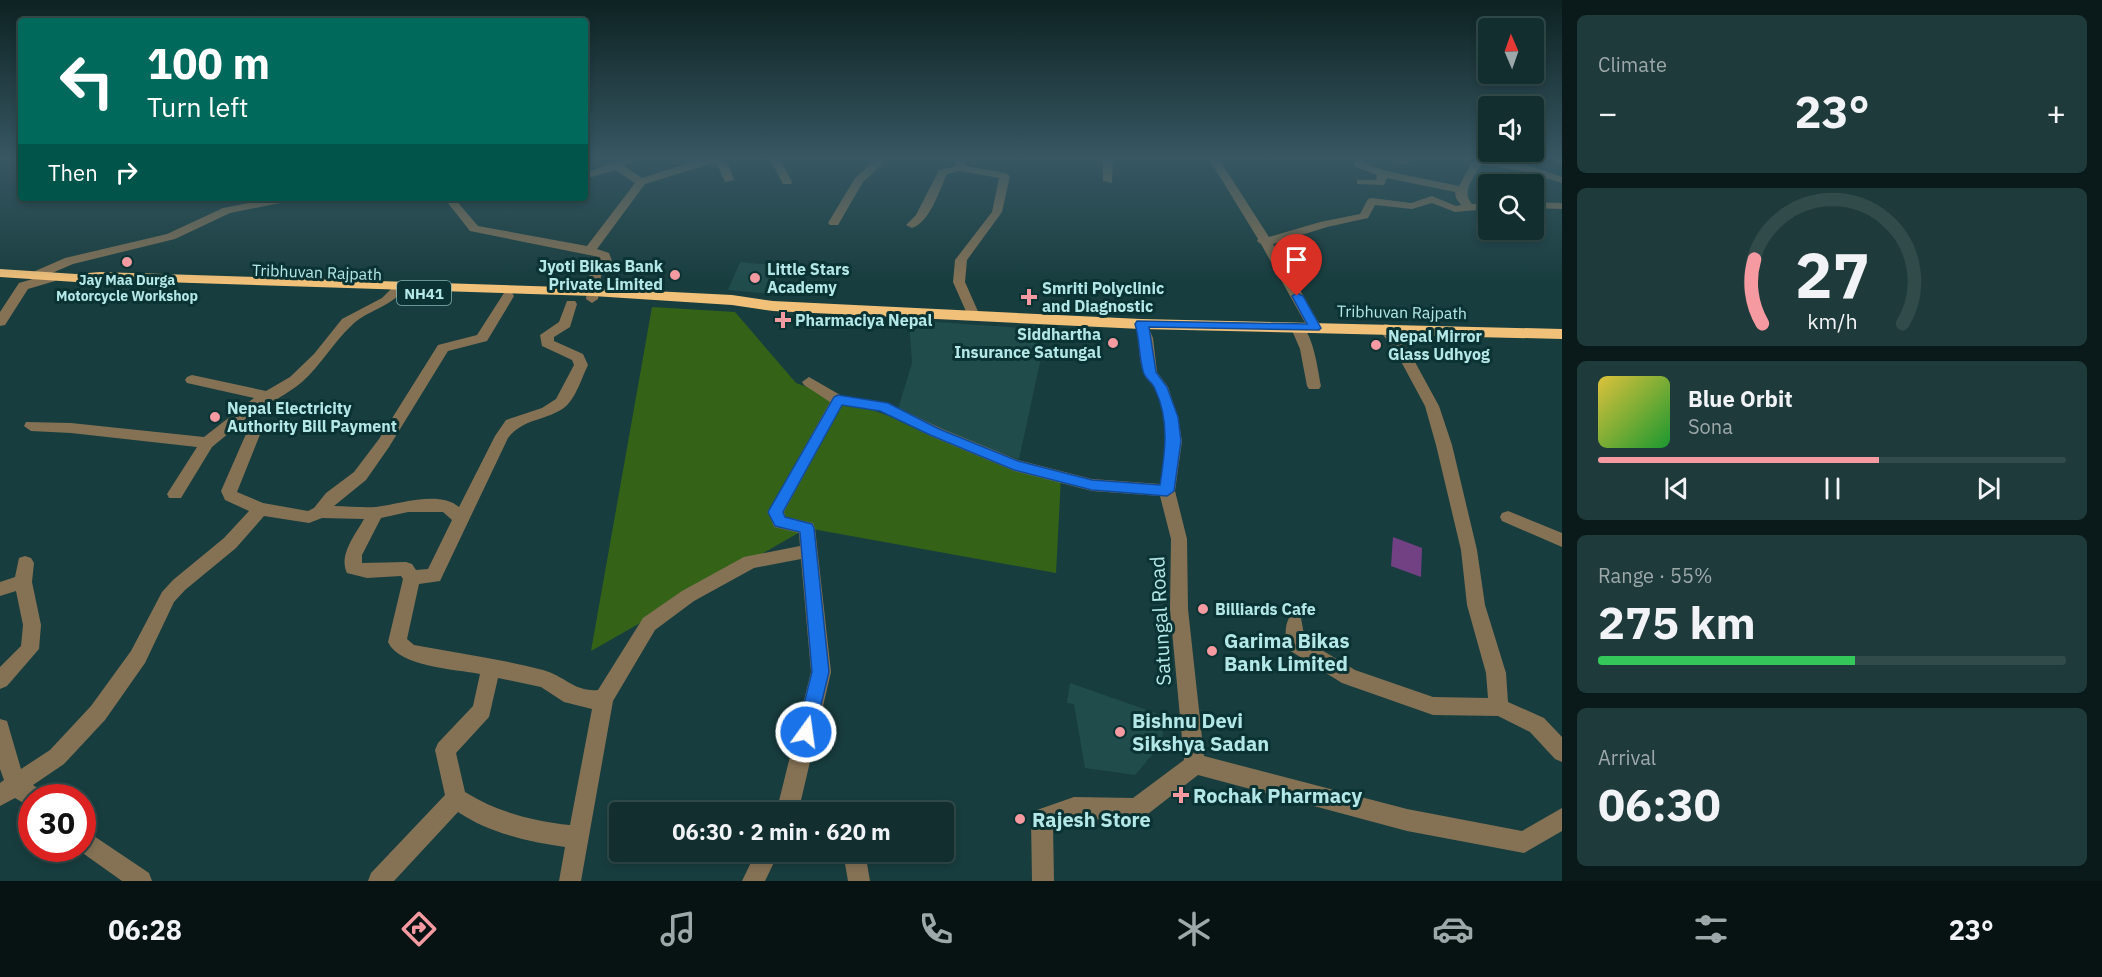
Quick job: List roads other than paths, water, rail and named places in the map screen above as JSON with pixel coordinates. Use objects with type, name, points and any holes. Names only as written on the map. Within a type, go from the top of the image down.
[{"type":"highway","name":"Tribhuvan Rajpath","points":[[0,273],[37,274],[89,281],[592,295],[733,308],[773,306],[1141,324],[1562,334]]},
{"type":"highway","name":"Tribhuvan Rajpath","points":[[398,289],[508,296],[592,295]]},
{"type":"street","points":[[590,250],[627,200]]},
{"type":"street","points":[[834,224],[848,200]]},
{"type":"street","points":[[912,225],[921,216],[929,200]]},
{"type":"street","points":[[974,316],[959,282],[961,260],[997,212],[1000,200]]},
{"type":"street","points":[[1241,200],[1315,328]]},
{"type":"street","points":[[1263,241],[1278,240],[1324,224],[1364,216],[1372,201],[1412,206],[1432,200]]},
{"type":"street","points":[[1432,200],[1455,209],[1478,207]]},
{"type":"street","points":[[1463,200],[1469,207]]},
{"type":"street","points":[[37,274],[69,261],[171,237],[227,210],[274,201]]},
{"type":"street","points":[[450,201],[452,206],[468,216],[474,229],[590,250],[605,255],[606,261],[595,276],[592,295]]},
{"type":"street","points":[[1544,205],[1562,206]]},
{"type":"street","points":[[0,322],[23,286],[56,276]]},
{"type":"street","points":[[175,494],[207,443],[233,421],[295,380],[319,357],[347,322],[386,301],[398,289]]},
{"type":"street","points":[[320,512],[332,497],[360,476],[384,443],[443,348],[482,338],[508,296]]},
{"type":"street","points":[[412,578],[434,576],[502,436],[511,424],[547,411],[562,402],[581,365],[578,357],[547,343],[547,335],[565,324],[571,304]]},
{"type":"street","name":"Satungal Road","points":[[1141,324],[1146,338],[1150,373],[1161,387],[1171,417],[1174,441],[1167,491],[1179,538],[1179,620],[1195,764]]},
{"type":"street","points":[[1298,328],[1307,349],[1314,386]]},
{"type":"street","points":[[1385,328],[1403,353],[1432,406],[1444,445],[1469,550],[1476,604],[1496,674],[1499,707]]},
{"type":"street","points":[[192,380],[268,396]]},
{"type":"street","points":[[809,382],[838,400],[883,406],[935,432],[1014,465],[1092,485],[1167,491]]},
{"type":"street","points":[[790,802],[821,672],[807,528],[780,522],[776,512],[838,400]]},
{"type":"street","points":[[233,421],[254,432],[229,491],[231,496],[260,509],[309,517],[320,512],[376,513],[408,507],[447,506],[461,518]]},
{"type":"street","points":[[31,426],[71,428],[207,443]]},
{"type":"street","points":[[0,728],[1,741],[16,792],[57,757],[98,712],[138,657],[168,597],[178,585],[230,543],[260,509]]},
{"type":"street","points":[[376,513],[353,555],[353,568],[368,571],[406,569],[412,578],[397,642],[409,652],[544,679],[559,686],[571,696],[590,700],[604,699]]},
{"type":"street","points":[[1508,517],[1562,540]]},
{"type":"street","points":[[570,881],[604,699],[649,624],[688,596],[750,561],[808,551]]},
{"type":"street","points":[[0,589],[24,572],[32,624],[30,649],[0,680]]},
{"type":"street","points":[[1295,624],[1296,644],[1349,677],[1433,706],[1499,707],[1537,725],[1562,752]]},
{"type":"street","points":[[491,668],[482,710],[445,750],[456,798],[469,808],[505,821],[547,834],[578,837]]},
{"type":"street","points":[[1043,881],[1042,819],[1074,808],[1136,809],[1195,764],[1407,820],[1524,842],[1562,819]]},
{"type":"street","points":[[380,881],[456,798]]},
{"type":"street","points":[[96,849],[141,881]]},
{"type":"street","points":[[753,881],[763,862]]},
{"type":"street","points":[[856,862],[859,881]]},
{"type":"place","name":"Jay Maa Durga Motorcycle Workshop","points":[[127,262]]},
{"type":"place","name":"Jyoti Bikas Bank Private Limited","points":[[675,275]]},
{"type":"place","name":"Little Stars Academy","points":[[755,278]]},
{"type":"place","name":"Smriti Polyclinic and Diagnostic","points":[[1029,297]]},
{"type":"place","name":"Pharmaciya Nepal","points":[[783,320]]},
{"type":"place","name":"Siddhartha Insurance Satungal","points":[[1113,343]]},
{"type":"place","name":"Nepal Mirror Glass Udhyog","points":[[1376,345]]},
{"type":"place","name":"Nepal Electricity Authority Bill Payment","points":[[215,417]]},
{"type":"place","name":"Billiards Cafe","points":[[1203,609]]},
{"type":"place","name":"Garima Bikas Bank Limited","points":[[1212,651]]},
{"type":"place","name":"Bishnu Devi Sikshya Sadan","points":[[1120,732]]},
{"type":"place","name":"Rochak Pharmacy","points":[[1181,795]]},
{"type":"place","name":"Rajesh Store","points":[[1020,819]]}]
